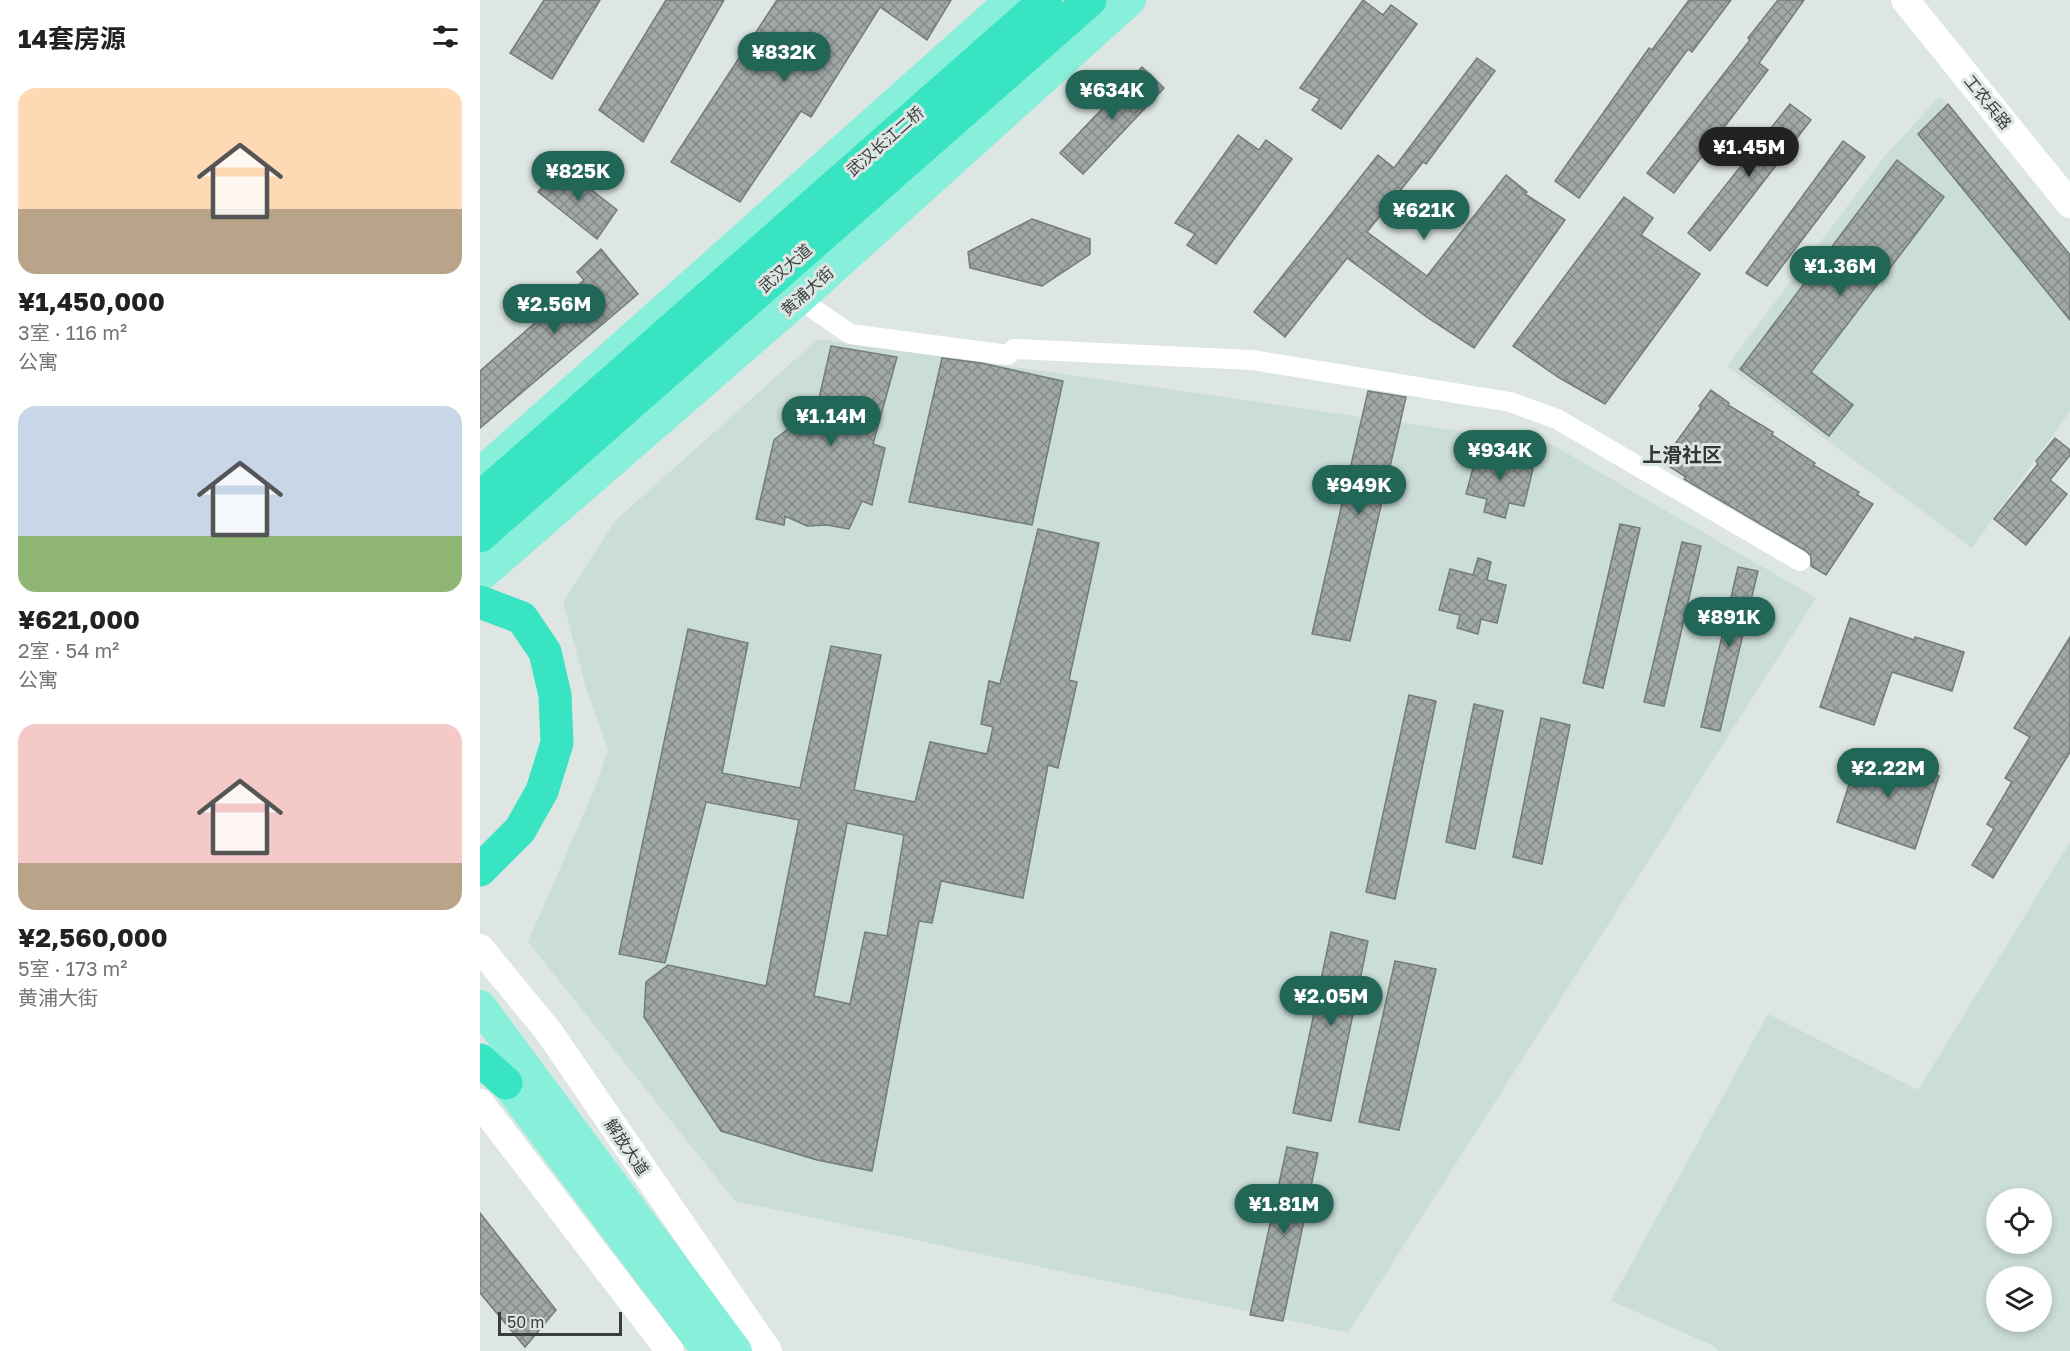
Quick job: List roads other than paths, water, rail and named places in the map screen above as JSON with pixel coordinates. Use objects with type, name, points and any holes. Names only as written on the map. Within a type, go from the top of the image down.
[{"type":"highway","name":"武汉长江二桥","points":[[480,498],[1046,0]]},
{"type":"highway","name":"武汉大道","points":[[480,536],[1090,0]]},
{"type":"highway","points":[[480,602],[522,618],[545,652],[555,695],[556,744],[542,791],[520,830],[480,870]]},
{"type":"highway","points":[[480,1060],[506,1083]]},
{"type":"main road","points":[[480,474],[1011,0]]},
{"type":"main road","name":"黄浦大街","points":[[480,576],[799,298],[1130,0]]},
{"type":"main road","name":"工农兵路","points":[[1905,0],[2070,204]]},
{"type":"main road","name":"工农兵路","points":[[1918,0],[2070,189]]},
{"type":"main road","name":"解放大道","points":[[480,948],[549,1032],[768,1351]]},
{"type":"main road","name":"解放大道","points":[[480,1006],[736,1351]]},
{"type":"main road","points":[[480,1048],[708,1351]]},
{"type":"main road","points":[[480,1103],[670,1351]]},
{"type":"street","points":[[799,298],[850,334],[1008,354],[1014,349],[1252,360],[1510,402],[1557,419],[1800,561]]},
{"type":"district","name":"上滑社区","points":[[1682,455]]}]
